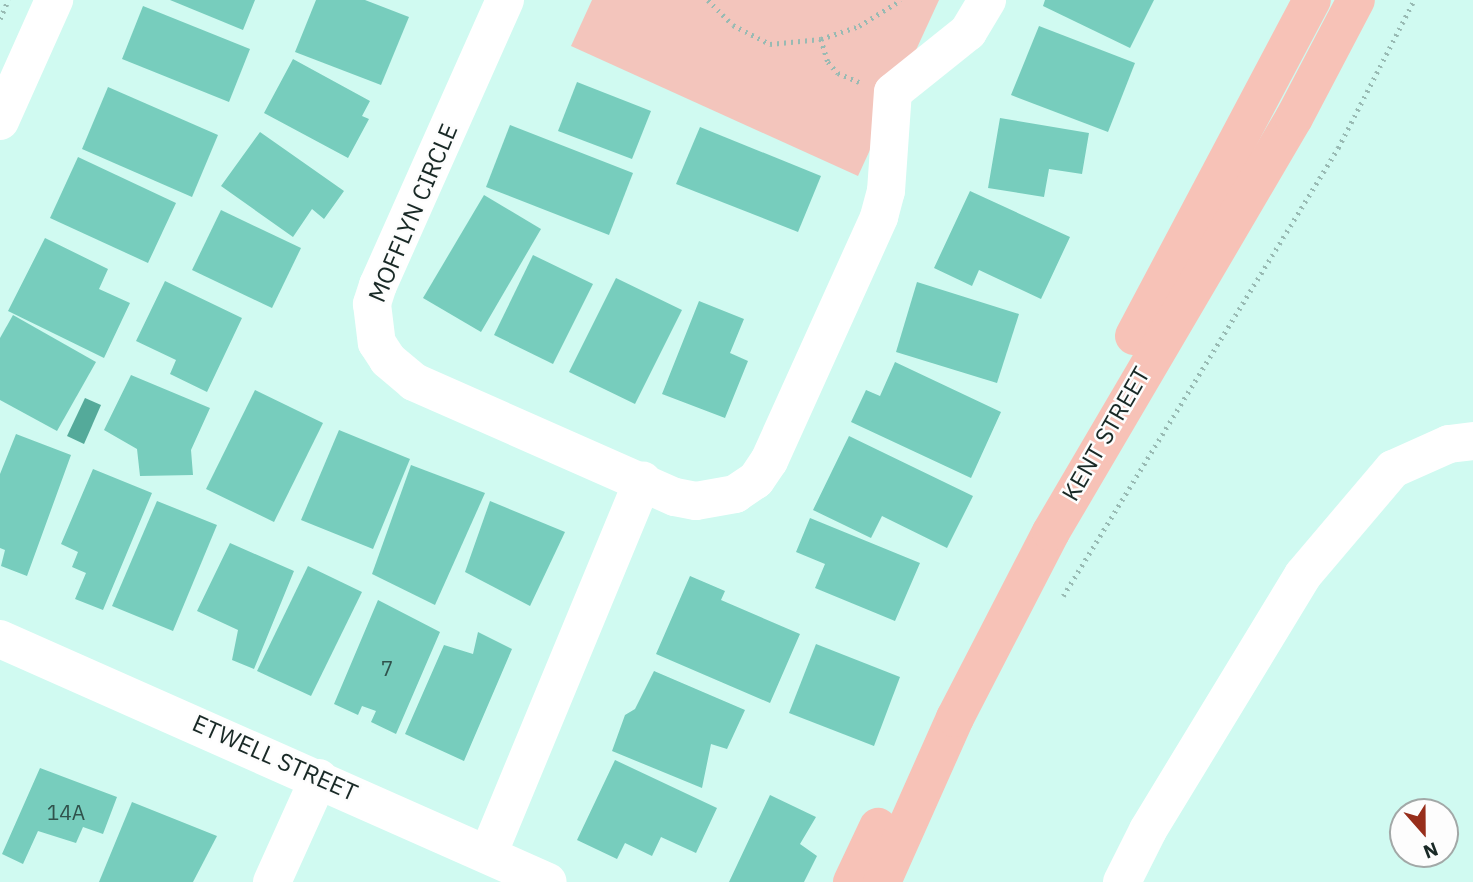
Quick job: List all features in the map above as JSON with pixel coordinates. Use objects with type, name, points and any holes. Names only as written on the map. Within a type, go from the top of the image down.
[{"type":"main road","name":"KENT STREET","points":[[852,882],[918,741],[1049,485],[1178,257],[1312,0]]},
{"type":"main road","name":"KENT STREET","points":[[882,882],[955,719],[1051,532],[1294,118],[1356,0]]},
{"type":"street","points":[[0,121],[54,0]]},
{"type":"street","name":"MOFFLYN CIRCLE","points":[[505,0],[378,285],[372,324],[388,360],[414,382],[675,497],[717,500],[756,480],[769,461],[879,217],[886,191],[893,92]]},
{"type":"street","points":[[893,92],[968,32],[987,0]]},
{"type":"street","points":[[1122,882],[1148,830],[1303,575],[1393,469],[1449,444],[1473,441]]},
{"type":"street","points":[[489,852],[643,481]]},
{"type":"street","name":"ETWELL STREET","points":[[0,639],[489,852],[548,882]]},
{"type":"street","points":[[272,882],[319,778]]},
{"type":"path","points":[[0,19],[8,0]]},
{"type":"path","points":[[708,0],[733,25],[770,44],[821,40],[859,26],[901,0]]},
{"type":"path","points":[[1059,601],[1338,148],[1414,0]]},
{"type":"path","points":[[821,40],[828,62],[838,73],[893,92]]},
{"type":"shaded area","points":[[592,0],[939,0],[858,176],[571,46]]},
{"type":"shaded area","points":[[85,398],[101,405],[84,444],[67,436]]},
{"type":"building","points":[[170,0],[255,0],[243,30]]},
{"type":"building","points":[[316,0],[365,0],[409,17],[381,85],[295,52]]},
{"type":"building","points":[[1045,0],[1154,0],[1130,48],[1043,6]]},
{"type":"building","points":[[143,6],[250,49],[229,102],[122,59]]},
{"type":"building","points":[[1039,26],[1135,63],[1108,132],[1011,95]]},
{"type":"building","points":[[293,59],[370,101],[362,116],[369,119],[348,158],[264,113]]},
{"type":"building","points":[[577,82],[651,111],[632,159],[558,131]]},
{"type":"building","points":[[108,87],[218,135],[192,197],[82,149]]},
{"type":"building","points":[[1000,118],[1089,133],[1082,174],[1049,169],[1044,197],[988,188]]},
{"type":"building","points":[[510,125],[633,173],[609,235],[486,187]]},
{"type":"building","points":[[700,127],[821,176],[798,232],[676,184]]},
{"type":"building","points":[[260,132],[344,191],[324,219],[312,209],[293,237],[221,186]]},
{"type":"building","points":[[78,157],[176,203],[148,263],[50,218]]},
{"type":"building","points":[[970,191],[1070,237],[1041,299],[979,270],[972,286],[934,268]]},
{"type":"building","points":[[484,195],[541,229],[481,332],[423,298]]},
{"type":"building","points":[[221,210],[301,248],[272,308],[192,270]]},
{"type":"building","points":[[45,238],[108,269],[99,289],[130,303],[104,358],[8,311]]},
{"type":"building","points":[[533,255],[593,284],[553,364],[494,335]]},
{"type":"building","points":[[616,278],[682,310],[635,404],[569,372]]},
{"type":"building","points":[[165,281],[242,318],[207,392],[170,374],[176,360],[136,341]]},
{"type":"building","points":[[917,282],[1019,314],[997,383],[896,352]]},
{"type":"building","points":[[699,301],[744,319],[730,353],[748,361],[725,418],[662,394]]},
{"type":"building","points":[[13,315],[96,362],[57,431],[0,400],[0,338]]},
{"type":"building","points":[[895,362],[1001,412],[971,478],[851,422],[866,390],[880,396]]},
{"type":"building","points":[[131,375],[210,408],[191,450],[193,475],[140,476],[137,449],[104,430]]},
{"type":"building","points":[[255,390],[323,423],[274,522],[206,489]]},
{"type":"building","points":[[339,430],[410,459],[373,549],[301,520]]},
{"type":"building","points":[[16,434],[71,455],[27,576],[1,566],[5,550],[0,548],[0,474]]},
{"type":"building","points":[[849,436],[973,496],[947,548],[882,516],[871,538],[813,510]]},
{"type":"building","points":[[411,465],[485,493],[435,605],[372,574]]},
{"type":"building","points":[[93,469],[152,493],[103,610],[75,599],[86,573],[72,567],[78,552],[61,544]]},
{"type":"building","points":[[157,501],[217,525],[173,631],[112,606]]},
{"type":"building","points":[[490,501],[565,532],[530,606],[465,572]]},
{"type":"building","points":[[810,518],[920,563],[895,621],[815,588],[825,564],[796,552]]},
{"type":"building","points":[[230,543],[294,571],[254,669],[232,660],[238,630],[197,611]]},
{"type":"building","points":[[308,566],[362,592],[311,696],[257,671]]},
{"type":"building","points":[[690,576],[725,591],[721,600],[800,634],[770,703],[656,654]]},
{"type":"building","points":[[378,600],[440,632],[396,734],[371,722],[376,711],[362,706],[358,715],[334,704]]},
{"type":"building","points":[[478,632],[512,649],[464,761],[405,734],[444,645],[473,654]]},
{"type":"building","points":[[816,644],[900,677],[874,746],[789,713]]},
{"type":"building","points":[[654,671],[745,710],[727,749],[711,744],[702,788],[612,751],[625,715],[635,709]]},
{"type":"building","points":[[615,760],[717,808],[696,853],[661,837],[652,856],[625,843],[617,859],[577,840]]},
{"type":"building","points":[[40,768],[117,797],[103,834],[83,827],[76,843],[38,831],[23,864],[2,854]]},
{"type":"building","points":[[770,795],[816,817],[800,844],[817,856],[804,882],[729,882]]},
{"type":"building","points":[[132,802],[217,836],[193,882],[99,882]]}]
